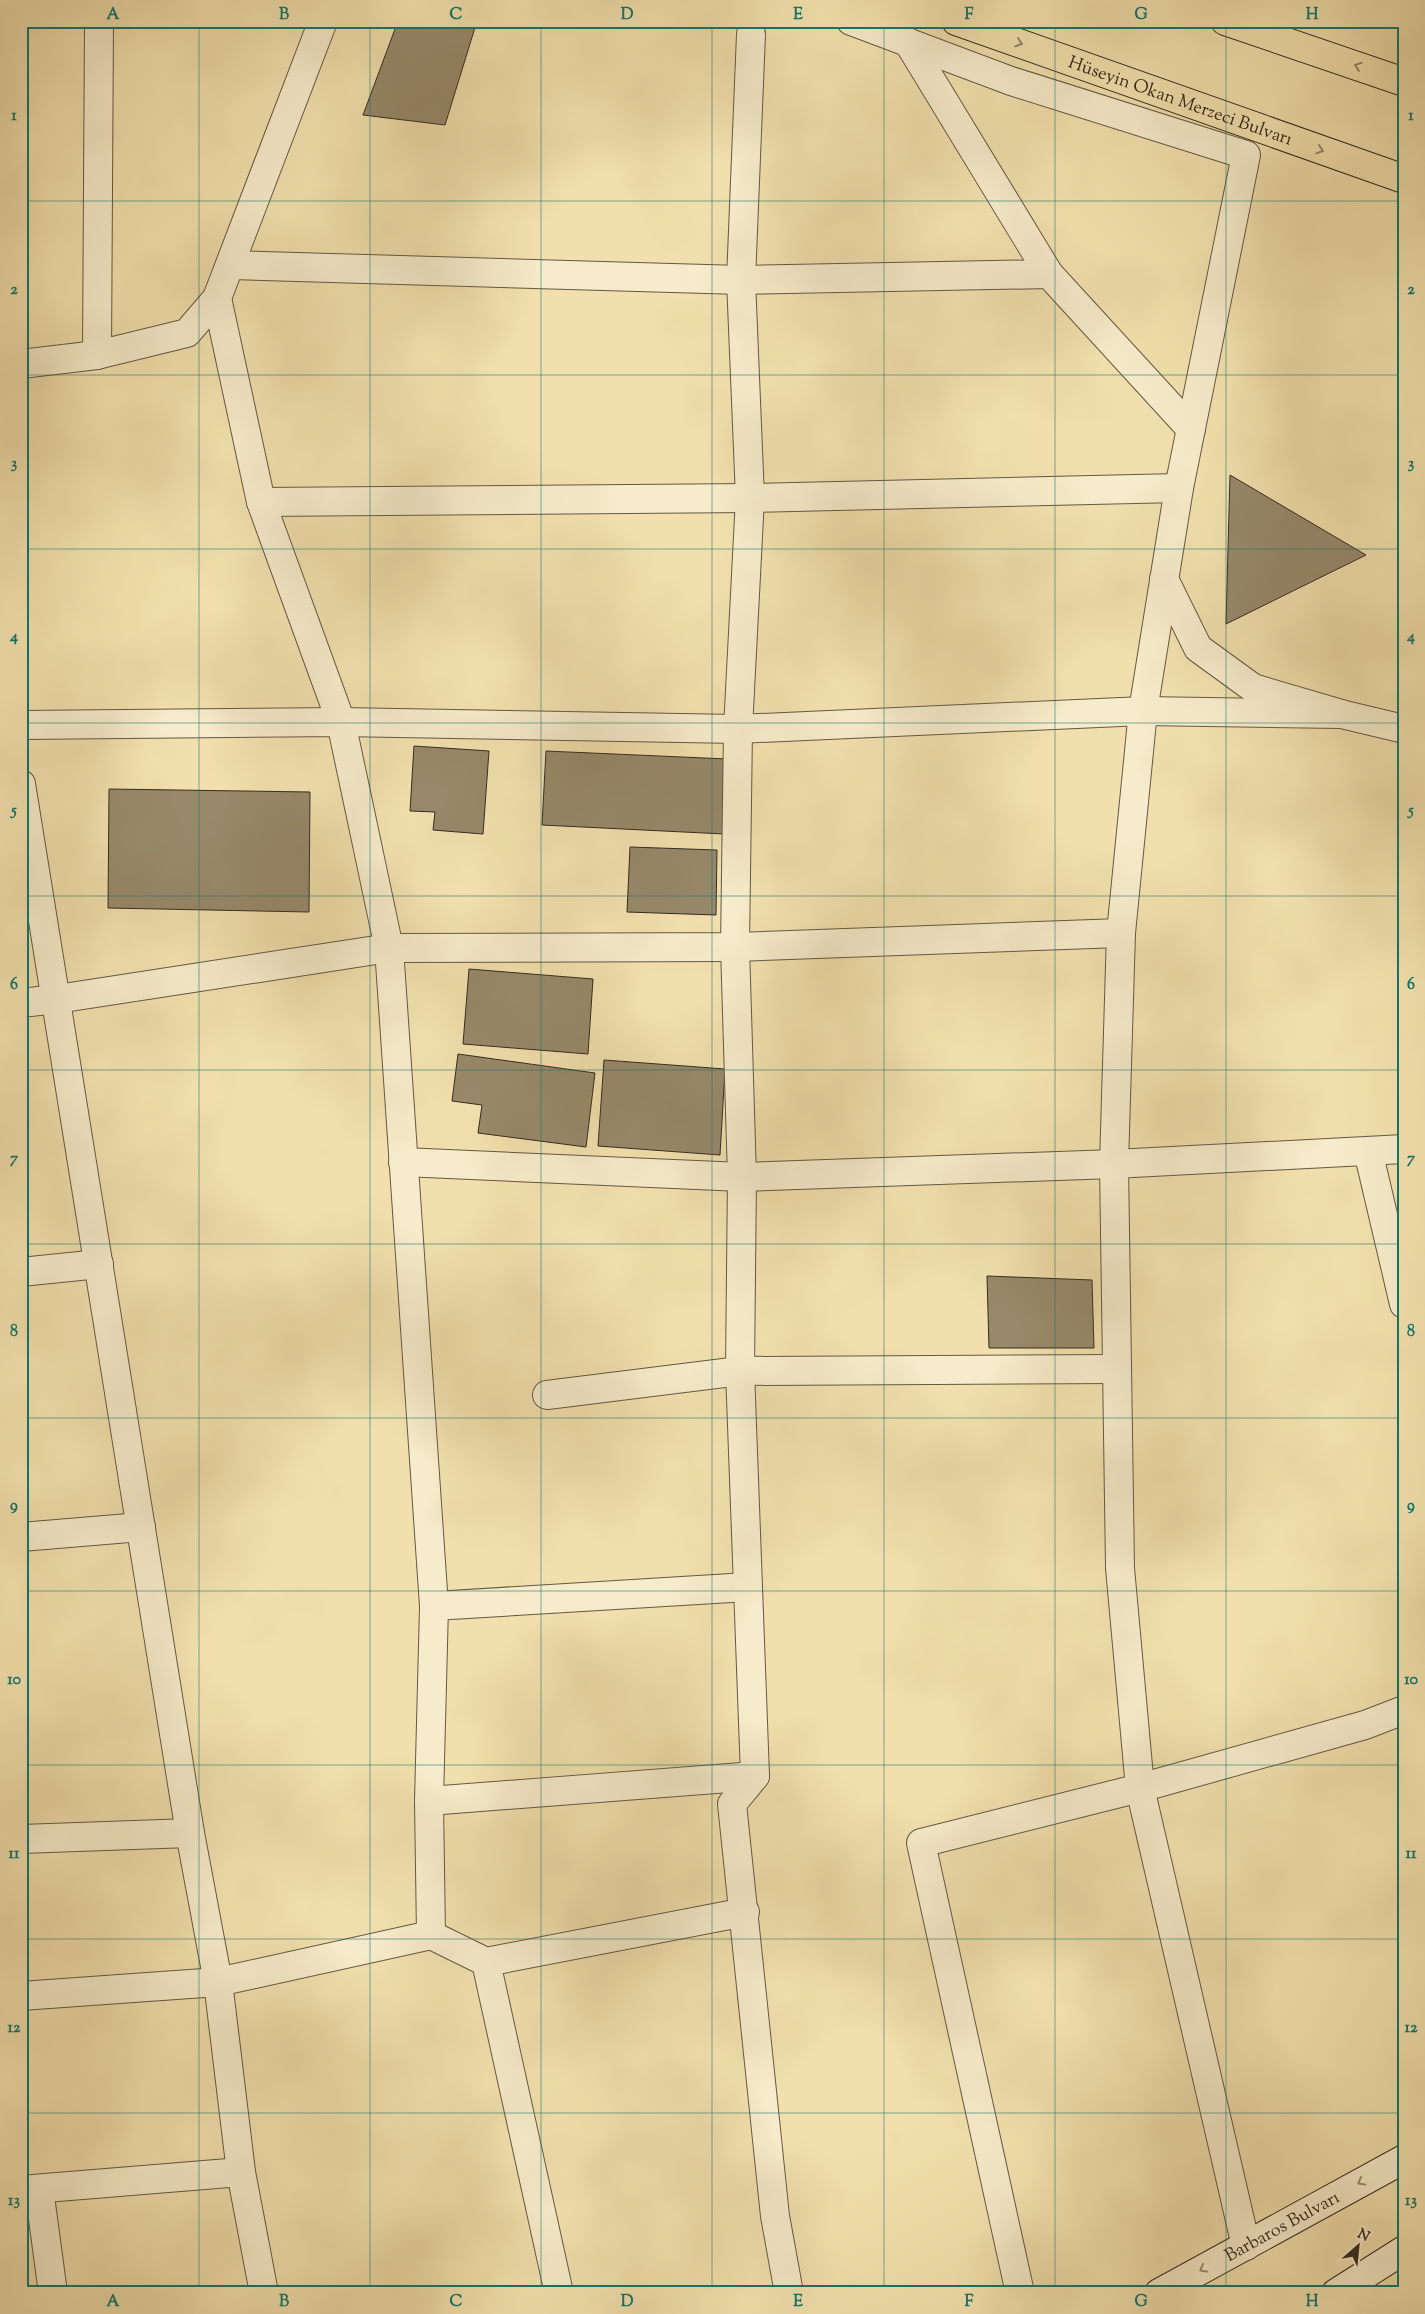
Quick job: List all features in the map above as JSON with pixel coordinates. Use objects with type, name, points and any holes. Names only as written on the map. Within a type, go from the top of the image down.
[{"type":"main road","name":"Hüseyin Okan Merzeci Bulvarı","points":[[956,21],[1404,179]]},
{"type":"main road","points":[[1225,21],[1404,82]]},
{"type":"street","points":[[97,355],[99,21]]},
{"type":"street","points":[[21,364],[97,355],[187,333],[217,298],[323,21]]},
{"type":"street","points":[[851,21],[1011,81],[1246,155],[1179,488],[1142,711],[1121,933],[1114,1164],[1120,1568],[1140,1788],[1246,2246]]},
{"type":"street","points":[[751,34],[741,280],[750,498],[738,729],[735,947],[742,1177],[740,1371],[756,1776],[732,1804],[745,1912],[775,2216],[789,2293]]},
{"type":"street","points":[[908,42],[1049,274],[1191,429]]},
{"type":"street","points":[[231,265],[741,280],[1049,274]]},
{"type":"street","points":[[217,298],[261,502],[341,722],[389,948],[434,1606],[429,1801],[431,1935]]},
{"type":"street","points":[[261,502],[750,498],[1179,488]]},
{"type":"street","points":[[1164,579],[1198,648],[1252,688],[1341,714],[1404,729]]},
{"type":"street","points":[[21,725],[341,722],[738,729],[1142,711],[1341,714]]},
{"type":"street","points":[[21,784],[190,1833],[218,1982],[241,2172],[264,2293]]},
{"type":"street","points":[[21,1003],[389,948],[735,947],[1121,933]]},
{"type":"street","points":[[403,1162],[742,1177],[1114,1164],[1404,1149]]},
{"type":"street","points":[[1368,1151],[1404,1304]]},
{"type":"street","points":[[21,1272],[99,1264]]},
{"type":"street","points":[[546,1396],[740,1371],[1117,1369]]},
{"type":"street","points":[[21,1537],[141,1526]]},
{"type":"street","points":[[434,1606],[748,1587]]},
{"type":"street","points":[[1020,2293],[921,1843],[1140,1788],[1365,1725],[1404,1710]]},
{"type":"street","points":[[429,1801],[756,1776]]},
{"type":"street","points":[[21,1839],[190,1833]]},
{"type":"street","points":[[21,1996],[218,1982],[431,1935],[486,1962],[745,1912]]},
{"type":"street","points":[[486,1962],[559,2293]]},
{"type":"street","name":"Barbaros Bulvarı","points":[[1159,2293],[1404,2159]]},
{"type":"street","points":[[53,2293],[30,2189],[241,2172]]},
{"type":"street","points":[[1336,2293],[1404,2250]]},
{"type":"building","points":[[398,21],[477,21],[445,125],[363,115]]},
{"type":"building","points":[[1230,475],[1366,555],[1226,624]]},
{"type":"building","points":[[414,746],[489,751],[483,834],[433,830],[435,812],[410,811]]},
{"type":"building","points":[[546,751],[727,759],[724,834],[542,825]]},
{"type":"building","points":[[109,789],[310,792],[309,912],[108,908]]},
{"type":"building","points":[[630,847],[717,850],[716,915],[627,912]]},
{"type":"building","points":[[469,969],[593,979],[588,1054],[463,1044]]},
{"type":"building","points":[[458,1054],[595,1073],[586,1147],[478,1133],[482,1105],[452,1101]]},
{"type":"building","points":[[604,1060],[725,1069],[720,1155],[598,1146]]},
{"type":"building","points":[[987,1276],[1092,1280],[1094,1348],[989,1348]]}]
